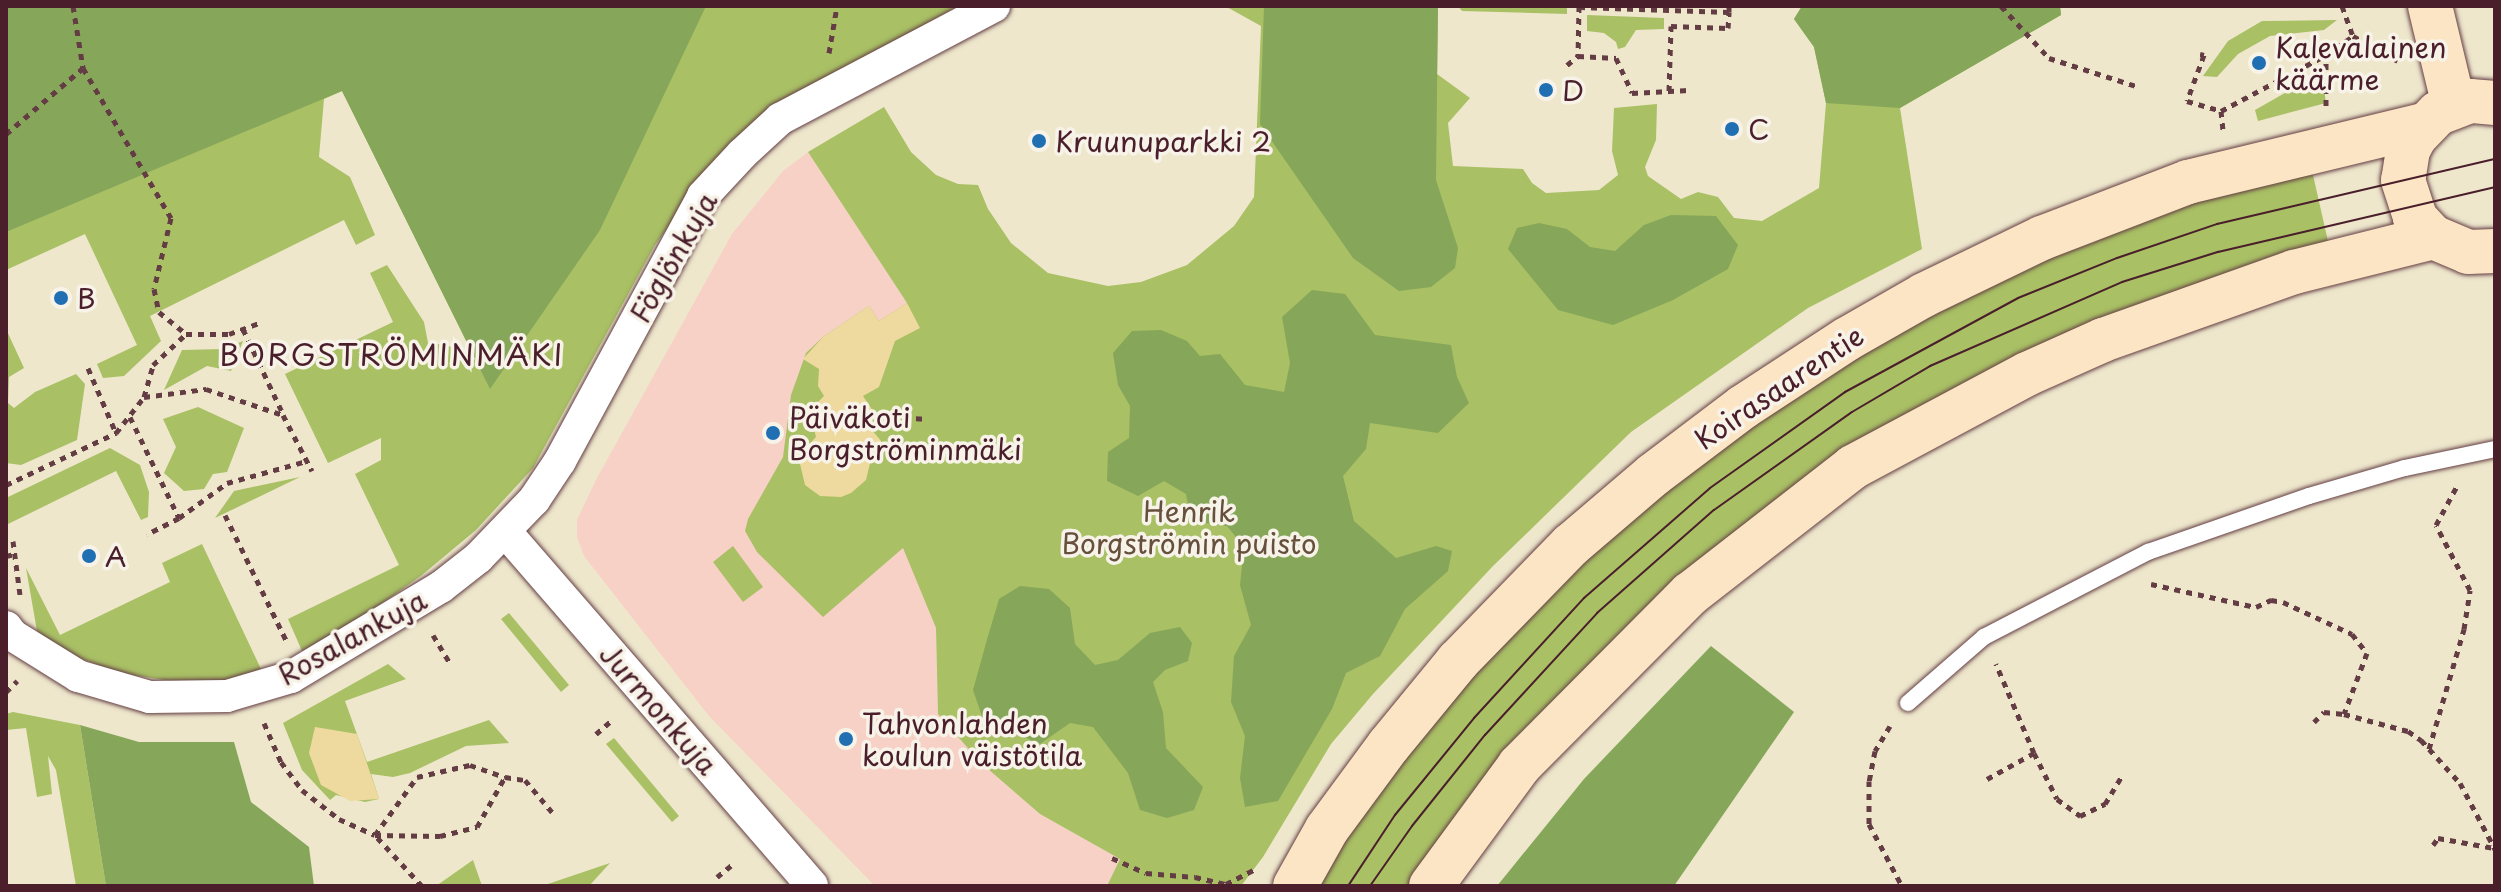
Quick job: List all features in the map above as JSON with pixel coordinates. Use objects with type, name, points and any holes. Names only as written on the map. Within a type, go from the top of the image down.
[{"type":"street","name":"Föglönkuja","points":[[505,531],[534,500],[560,461],[703,196],[742,154],[780,119],[994,6]]},
{"type":"street","points":[[2430,6],[2458,111],[2408,150],[2403,180],[2415,218],[2433,237],[2468,252],[2495,251]]},
{"type":"street","name":"Koirasaarentie","points":[[1279,876],[1327,829],[1458,661],[1571,545],[1653,475],[1743,407],[1847,339],[1924,295],[2042,238],[2188,182],[2458,111]]},
{"type":"street","points":[[1431,886],[1519,766],[1690,594],[1853,467],[2027,374],[2103,340],[2294,272],[2433,237]]},
{"type":"street","name":"Rosalankuja","points":[[6,627],[12,635],[78,676],[150,697],[227,696],[301,670],[441,587],[505,531]]},
{"type":"street","name":"Jurmonkuja","points":[[505,531],[812,886]]},
{"type":"lane","points":[[1908,703],[1984,637],[2148,552],[2309,496],[2495,449]]},
{"type":"path","points":[[73,6],[83,68],[171,218],[156,269],[154,289],[159,312],[186,334],[229,334],[260,323]]},
{"type":"path","points":[[1578,56],[1579,6],[1729,9],[1728,28],[1671,26],[1669,91]]},
{"type":"path","points":[[2001,6],[2049,58],[2136,86]]},
{"type":"path","points":[[2342,6],[2353,36],[2399,62]]},
{"type":"path","points":[[2200,54],[2204,55],[2187,101],[2221,111],[2326,55],[2353,36]]},
{"type":"path","points":[[2325,111],[2326,55]]},
{"type":"path","points":[[1567,65],[1578,56],[1616,58],[1632,93],[1689,90]]},
{"type":"path","points":[[6,134],[83,68]]},
{"type":"path","points":[[2114,78],[2122,70]]},
{"type":"path","points":[[243,329],[312,471]]},
{"type":"path","points":[[6,485],[116,433],[144,397],[153,365],[186,334]]},
{"type":"path","points":[[88,368],[116,433]]},
{"type":"path","points":[[144,397],[206,389],[283,415]]},
{"type":"path","points":[[130,417],[179,518]]},
{"type":"path","points":[[892,417],[925,419]]},
{"type":"path","points":[[2429,749],[2464,629],[2470,590],[2436,525],[2457,486],[2459,457]]},
{"type":"path","points":[[147,534],[179,518],[227,483],[307,461]]},
{"type":"path","points":[[225,515],[301,670]]},
{"type":"path","points":[[6,556],[15,554]]},
{"type":"path","points":[[2109,572],[2256,607],[2271,600],[2283,602],[2352,634],[2367,653],[2344,714]]},
{"type":"path","points":[[428,627],[449,662]]},
{"type":"path","points":[[1984,637],[2057,799],[2080,816],[2105,804],[2121,777]]},
{"type":"path","points":[[1902,886],[1869,824],[1869,781],[1875,751],[1908,703]]},
{"type":"path","points":[[2314,722],[2324,712],[2344,714],[2408,731],[2429,749],[2460,783],[2495,849],[2438,838],[2433,845]]},
{"type":"path","points":[[596,734],[613,719]]},
{"type":"path","points":[[264,723],[281,762],[302,790],[339,819],[375,835],[440,836],[477,827],[505,777]]},
{"type":"path","points":[[1987,779],[2034,753]]},
{"type":"path","points":[[375,835],[417,777],[470,765],[525,780],[552,812]]},
{"type":"path","points":[[375,835],[422,886]]},
{"type":"path","points":[[1112,858],[1146,873],[1195,877],[1225,885],[1279,876]]},
{"type":"path","points":[[717,877],[733,864]]},
{"type":"shaded area","name":"Päiväkoti Borgströminmäki","points":[[808,152],[907,303],[903,547],[936,628],[938,714],[980,762],[1040,814],[1120,859],[1107,886],[875,886],[709,716],[584,556],[577,537],[577,520],[597,478],[732,234],[783,171]]},
{"type":"green space","points":[[6,6],[958,6],[772,111],[729,144],[655,245],[533,468],[476,530],[422,575],[364,616],[302,651],[288,619],[399,565],[355,474],[381,460],[381,438],[328,463],[285,374],[393,322],[370,273],[387,265],[424,322],[428,343],[447,345],[476,360],[342,91],[324,99],[319,157],[350,177],[375,235],[356,245],[344,220],[150,316],[161,341],[124,376],[103,378],[97,364],[137,345],[85,234],[6,270]]},
{"type":"green space","points":[[6,6],[706,6],[600,230],[490,389],[342,91],[6,232]]},
{"type":"green space","name":"Henrik Borgströmin puisto","points":[[1225,6],[1438,6],[1437,74],[1470,98],[1448,123],[1453,166],[1523,169],[1532,183],[1546,193],[1599,190],[1618,175],[1612,151],[1614,108],[1657,104],[1656,140],[1645,167],[1648,176],[1681,199],[1698,192],[1718,197],[1734,218],[1762,221],[1819,188],[1826,103],[1814,47],[1794,19],[1802,6],[2060,6],[2061,15],[1900,108],[1922,249],[1808,308],[1631,432],[1493,566],[1373,694],[1331,744],[1263,857],[1241,886],[1107,886],[1120,859],[1040,814],[980,762],[938,714],[936,628],[903,548],[823,617],[757,552],[745,531],[748,519],[783,457],[791,395],[806,353],[823,337],[869,306],[879,321],[907,303],[808,152],[884,107],[911,152],[936,175],[958,184],[978,185],[988,209],[1011,243],[1048,273],[1108,286],[1141,282],[1187,265],[1234,226],[1254,197],[1261,26]]},
{"type":"green space","points":[[1264,6],[1438,6],[1436,180],[1458,248],[1455,268],[1431,287],[1399,291],[1353,258],[1260,124]]},
{"type":"green space","points":[[1458,6],[1567,6],[1567,14],[1462,11]]},
{"type":"green space","points":[[1802,6],[2060,6],[2061,15],[1900,108],[1826,103],[1814,47],[1794,19]]},
{"type":"green space","points":[[1587,15],[1664,18],[1664,29],[1636,30],[1625,47],[1618,49],[1616,42],[1604,33],[1587,31]]},
{"type":"green space","points":[[2337,20],[2324,30],[2270,36],[2238,54],[2217,77],[2203,76],[2228,41],[2262,21]]},
{"type":"green space","points":[[2308,80],[2323,82],[2326,103],[2258,121],[2255,110]]},
{"type":"green space","points":[[2313,175],[2330,250],[1858,454],[1415,886],[1305,886],[1500,633],[1713,443],[1985,278],[2223,190]]},
{"type":"green space","points":[[1671,215],[1716,216],[1738,245],[1728,269],[1673,300],[1613,325],[1558,310],[1508,249],[1517,228],[1539,223],[1567,229],[1590,247],[1615,251],[1644,225]]},
{"type":"green space","points":[[1312,290],[1345,294],[1375,335],[1451,345],[1457,377],[1469,403],[1438,433],[1370,423],[1366,449],[1343,476],[1354,521],[1396,558],[1436,546],[1452,551],[1448,571],[1405,609],[1380,656],[1346,673],[1332,709],[1278,801],[1245,807],[1240,778],[1245,736],[1231,702],[1234,656],[1251,625],[1240,585],[1244,547],[1227,526],[1191,521],[1186,494],[1164,481],[1138,496],[1107,481],[1108,452],[1129,438],[1130,406],[1118,385],[1113,353],[1132,331],[1161,330],[1187,341],[1200,356],[1220,354],[1245,385],[1284,392],[1290,363],[1282,317]]},
{"type":"green space","points":[[6,329],[24,368],[9,377],[8,403],[14,408],[35,392],[76,374],[85,384],[77,440],[21,465],[6,463]]},
{"type":"green space","points":[[243,341],[231,371],[207,366],[164,390],[182,350],[224,349]]},
{"type":"green space","points":[[198,407],[244,428],[227,472],[213,474],[204,489],[184,491],[164,473],[176,447],[163,419]]},
{"type":"green space","points":[[110,448],[140,465],[149,492],[148,517],[141,520],[116,471],[6,525],[6,498]]},
{"type":"green space","points":[[300,477],[215,518],[234,491]]},
{"type":"green space","points":[[202,544],[261,669],[230,680],[171,681],[120,673],[66,653],[37,631],[26,568],[60,635],[170,582],[162,563]]},
{"type":"green space","points":[[733,546],[763,587],[743,602],[713,562]]},
{"type":"green space","points":[[1020,586],[1049,589],[1070,608],[1075,644],[1095,665],[1118,660],[1150,633],[1180,627],[1192,643],[1188,661],[1165,670],[1153,682],[1163,712],[1166,748],[1203,787],[1194,810],[1167,818],[1140,810],[1128,773],[1093,727],[1070,723],[1040,744],[983,719],[973,690],[986,643],[999,599]]},
{"type":"green space","points":[[509,613],[569,685],[561,692],[501,619]]},
{"type":"green space","points":[[1711,646],[1794,712],[1674,886],[1497,886],[1584,779]]},
{"type":"green space","points":[[388,664],[406,679],[345,701],[367,762],[489,720],[509,743],[466,746],[410,773],[393,777],[371,774],[379,799],[365,802],[336,795],[330,800],[302,770],[283,723]]},
{"type":"green space","points":[[13,712],[80,725],[106,886],[76,886],[56,770],[48,756],[52,794],[37,797],[26,728],[6,730],[6,714]]},
{"type":"green space","points":[[80,725],[139,742],[234,742],[251,802],[309,847],[314,886],[106,886]]},
{"type":"green space","points":[[614,738],[679,816],[672,822],[606,744]]},
{"type":"green space","points":[[473,860],[482,886],[436,886]]},
{"type":"green space","points":[[610,863],[589,886],[542,886]]},
{"type":"sand","points":[[907,303],[920,328],[895,341],[879,387],[863,396],[873,411],[872,430],[881,441],[881,449],[871,459],[866,480],[851,493],[841,497],[820,496],[805,485],[800,464],[802,452],[816,437],[812,421],[818,402],[824,396],[818,386],[819,369],[803,359],[823,337],[869,306],[879,321]]},
{"type":"sand","points":[[315,727],[357,734],[379,799],[350,801],[321,785],[309,753]]},
{"type":"tram line","points":[[1348,886],[1395,815],[1474,718],[1584,598],[1710,488],[1845,392],[2018,298],[2117,258],[2217,224],[2495,159]]},
{"type":"tram line","points":[[1370,886],[1412,826],[1485,735],[1597,613],[1714,510],[1852,412],[1930,366],[2122,282],[2218,252],[2495,187]]},
{"type":"place","name":"Kalevalainen käärme","points":[[2259,63]]},
{"type":"place","name":"D","points":[[1546,90]]},
{"type":"place","name":"C","points":[[1732,129]]},
{"type":"place","name":"Kruunuparkki 2","points":[[1039,141]]},
{"type":"place","name":"B","points":[[61,298]]},
{"type":"place","name":"Päiväkoti Borgströminmäki","points":[[773,433]]},
{"type":"place","name":"A","points":[[89,556]]},
{"type":"place","name":"Tahvonlahden koulun väistötila","points":[[846,739]]},
{"type":"district","name":"BORGSTRÖMINMÄKI","points":[[392,354]]}]
